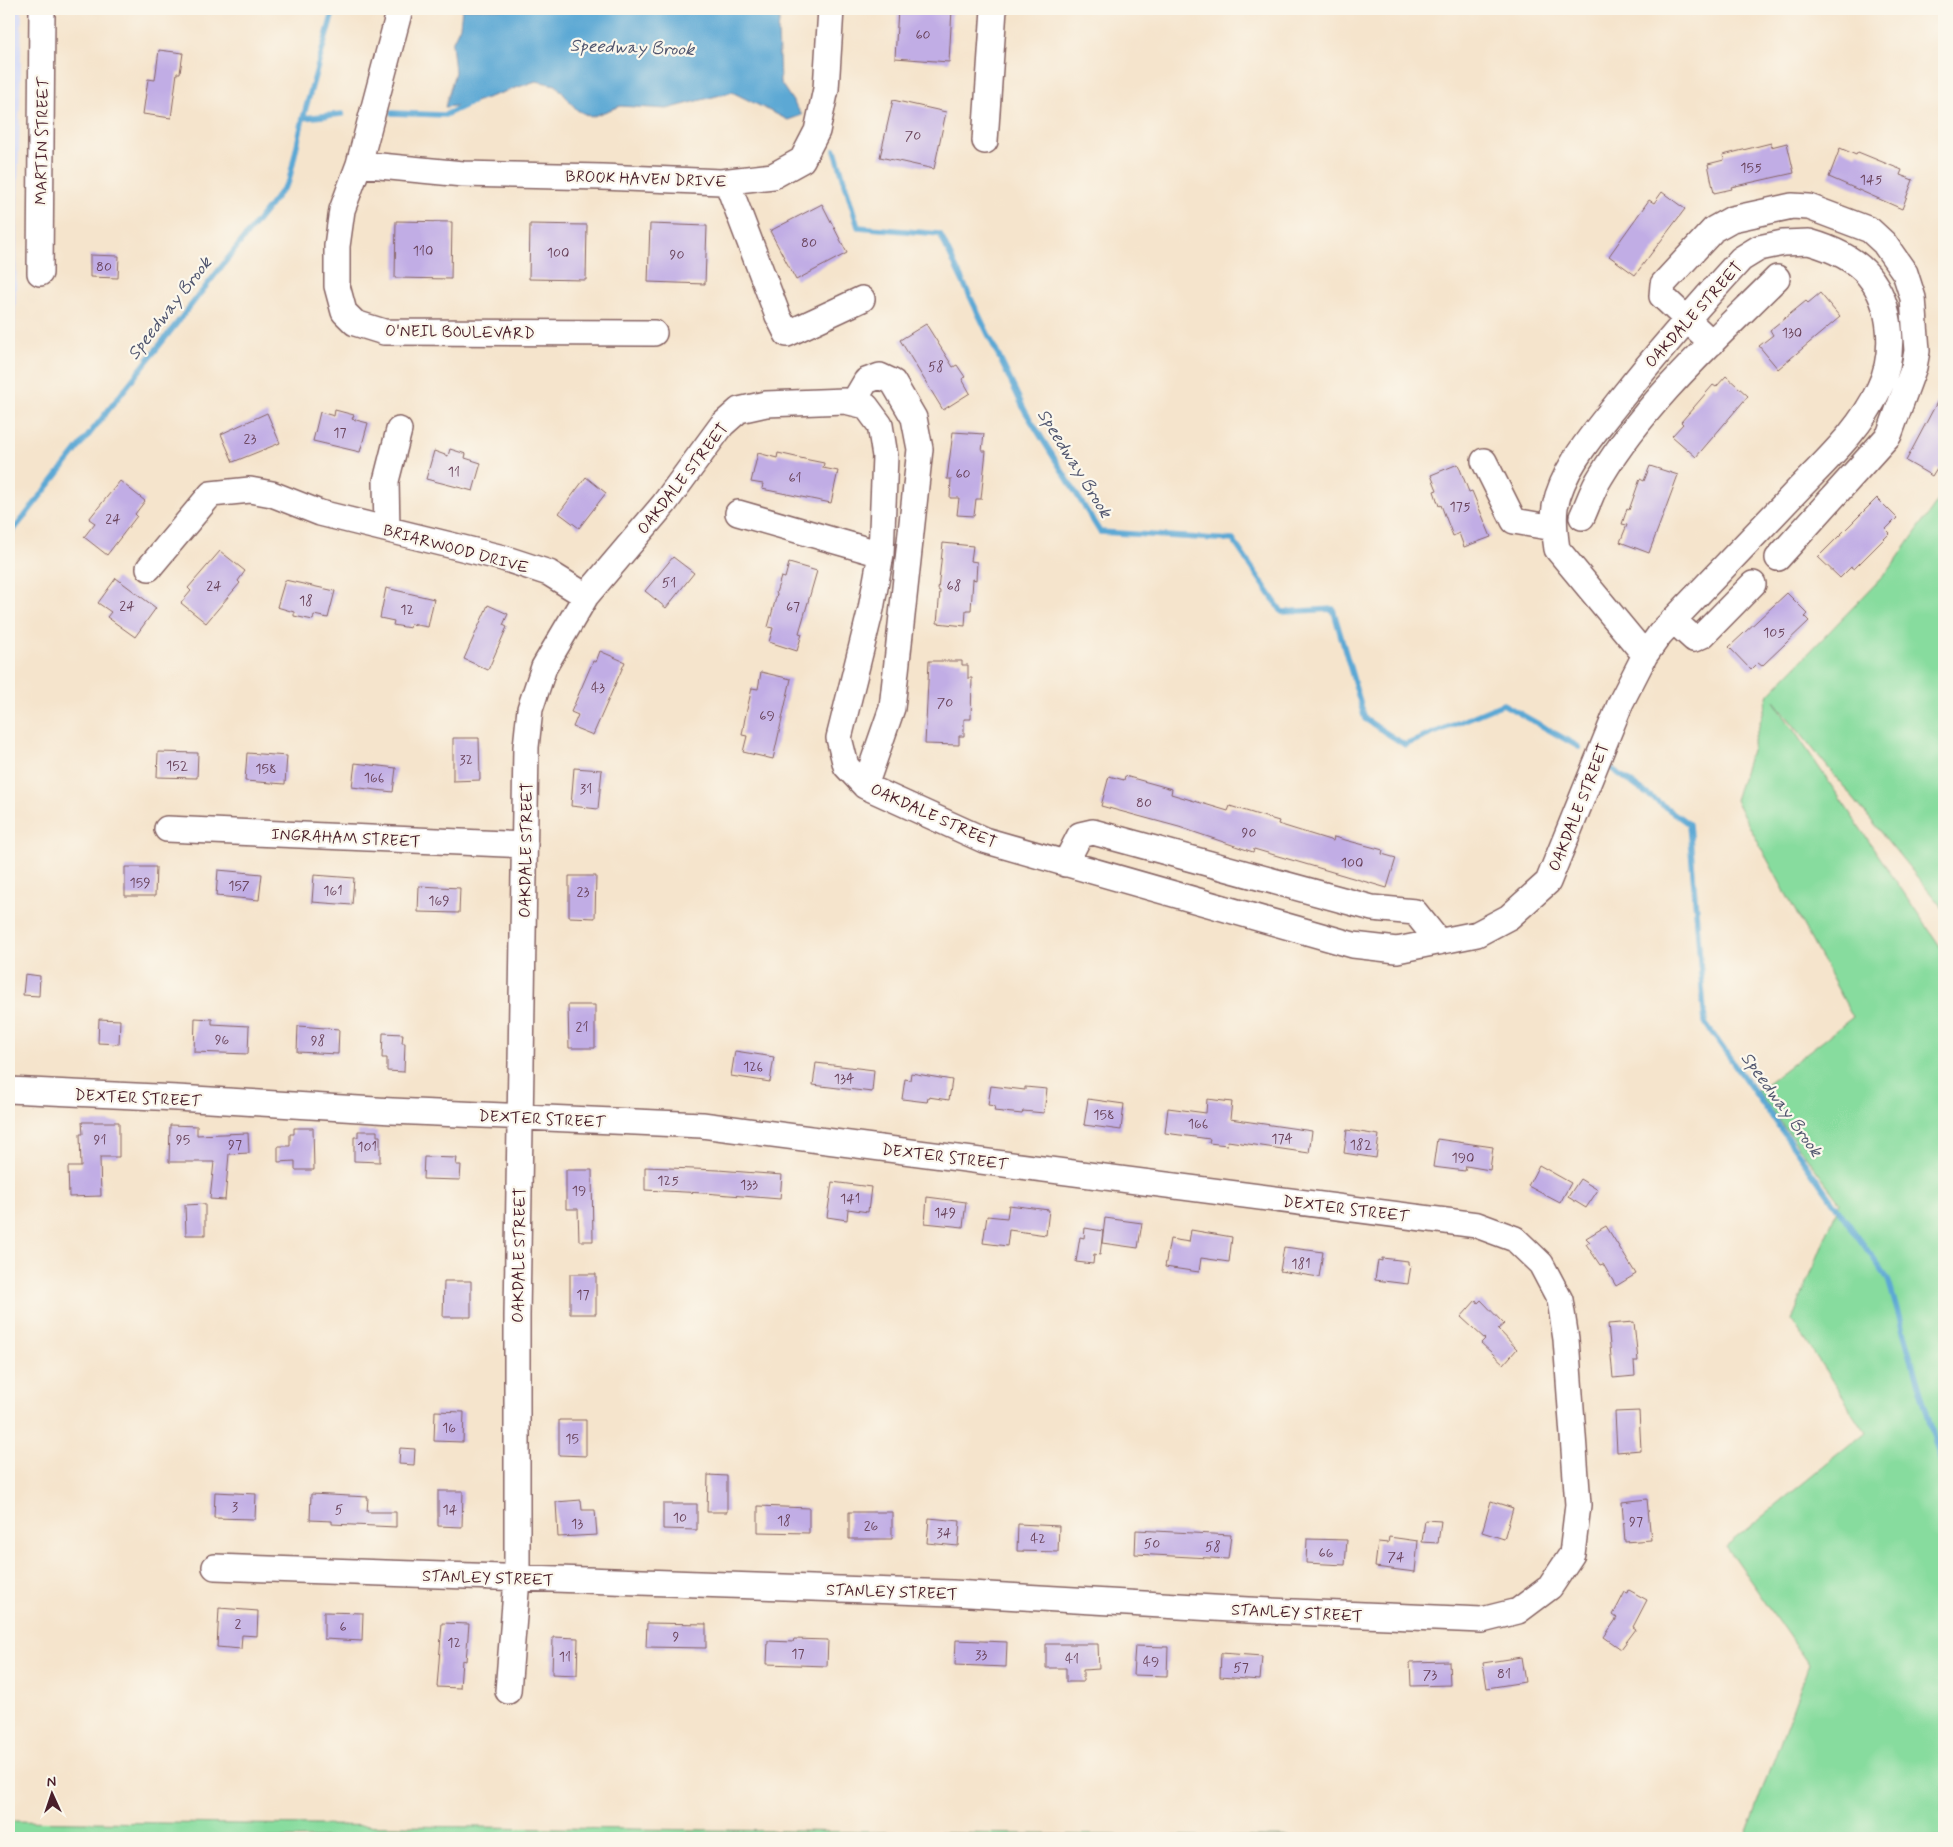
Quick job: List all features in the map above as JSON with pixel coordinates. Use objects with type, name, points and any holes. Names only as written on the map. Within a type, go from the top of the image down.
[{"type":"street","name":"MARTIN STREET","points":[[40,273],[42,9]]},
{"type":"street","name":"O'NEIL BOULEVARD","points":[[400,9],[359,164],[342,210],[337,246],[337,286],[344,312],[355,323],[384,332],[654,333]]},
{"type":"street","name":"BROOK HAVEN DRIVE","points":[[359,164],[464,174],[727,182],[773,176],[802,160],[817,131],[826,89],[832,9]]},
{"type":"street","points":[[985,141],[994,9]]},
{"type":"street","points":[[727,182],[778,316],[778,339],[862,299]]},
{"type":"street","points":[[1712,343],[1662,296],[1663,284],[1714,229],[1732,219],[1792,206],[1809,207],[1870,230],[1884,243],[1905,273],[1912,298],[1917,351],[1914,367],[1889,435],[1778,558]]},
{"type":"street","name":"OAKDALE STREET","points":[[508,1690],[517,1579],[520,1117],[526,747],[530,709],[544,667],[586,596],[664,504],[722,425],[739,410],[766,404],[845,401],[866,406],[880,424],[885,456],[882,542],[871,609],[839,738],[846,766],[865,786],[984,840],[1353,945],[1397,950],[1477,934],[1509,917],[1548,882],[1621,702],[1645,655],[1660,634],[1842,443],[1863,418],[1880,388],[1889,359],[1890,330],[1882,297],[1867,274],[1851,260],[1832,249],[1809,242],[1783,243],[1758,248],[1741,259],[1651,360],[1579,455],[1563,483],[1555,507],[1554,528],[1557,549],[1645,655]]},
{"type":"street","points":[[1861,269],[1884,243]]},
{"type":"street","points":[[1582,517],[1600,477],[1632,432],[1675,378],[1777,278]]},
{"type":"street","points":[[853,403],[866,381],[880,376],[892,382],[914,418],[920,449],[892,708],[865,786]]},
{"type":"street","points":[[1608,415],[1632,432]]},
{"type":"street","points":[[387,529],[386,482],[399,430]]},
{"type":"street","points":[[1842,443],[1865,461]]},
{"type":"street","points":[[1484,461],[1514,521],[1554,528]]},
{"type":"street","name":"BRIARWOOD DRIVE","points":[[149,568],[211,494],[250,490],[272,494],[320,513],[503,558],[548,573],[586,596]]},
{"type":"street","points":[[738,513],[882,542],[911,535]]},
{"type":"street","points":[[1673,620],[1694,638],[1703,635],[1754,584]]},
{"type":"street","name":"INGRAHAM STREET","points":[[167,829],[525,845]]},
{"type":"street","points":[[1064,864],[1080,835],[1093,832],[1372,908],[1416,912],[1439,942]]},
{"type":"street","name":"DEXTER STREET","points":[[9,1090],[712,1126],[1477,1225],[1515,1239],[1541,1264],[1560,1300],[1566,1339],[1578,1505],[1572,1554],[1556,1579]]},
{"type":"street","name":"STANLEY STREET","points":[[216,1568],[952,1592],[1258,1610],[1482,1620],[1518,1611],[1550,1587],[1556,1579]]},
{"type":"shaded area","points":[[9,9],[22,9],[12,479],[9,482]]},
{"type":"green space","points":[[1944,492],[1944,910],[1774,701],[1944,952],[1944,1838],[1745,1838],[1809,1665],[1726,1546],[1866,1432],[1792,1320],[1840,1202],[1757,1091],[1853,1017],[1735,800],[1769,694],[1890,569]]},
{"type":"green space","points":[[9,1821],[1258,1837],[1356,1838],[9,1838]]},
{"type":"water","points":[[462,9],[781,9],[778,30],[780,82],[802,115],[788,120],[732,92],[667,109],[620,106],[591,117],[577,110],[556,85],[536,81],[466,105],[445,107],[455,72],[452,43],[460,26]]},
{"type":"building","points":[[898,9],[952,9],[949,62],[895,58]]},
{"type":"building","points":[[159,50],[183,53],[180,73],[177,73],[171,118],[143,114],[148,79],[155,80]]},
{"type":"building","points":[[893,100],[946,112],[934,169],[880,157]]},
{"type":"building","points":[[1771,143],[1771,147],[1787,143],[1794,173],[1731,187],[1732,189],[1714,193],[1708,164],[1724,160],[1723,155]]},
{"type":"building","points":[[1840,148],[1856,155],[1858,152],[1902,170],[1900,175],[1913,180],[1902,209],[1829,177]]},
{"type":"building","points":[[1662,192],[1685,209],[1635,275],[1609,256],[1649,200],[1654,203]]},
{"type":"building","points":[[822,204],[847,253],[796,280],[770,231]]},
{"type":"building","points":[[396,221],[452,222],[451,279],[395,278]]},
{"type":"building","points":[[530,224],[587,225],[586,280],[529,279]]},
{"type":"building","points":[[650,224],[707,226],[705,284],[648,282]]},
{"type":"building","points":[[90,255],[119,256],[118,278],[90,277]]},
{"type":"building","points":[[1820,293],[1840,317],[1778,369],[1759,346],[1773,335],[1770,330],[1806,301],[1808,303]]},
{"type":"building","points":[[926,324],[953,367],[957,365],[965,377],[962,379],[970,393],[943,410],[900,340]]},
{"type":"building","points":[[1726,376],[1748,396],[1696,457],[1672,436],[1683,424],[1681,422],[1713,385],[1716,387]]},
{"type":"building","points":[[1944,389],[1944,472],[1937,468],[1932,476],[1906,461]]},
{"type":"building","points":[[335,410],[354,415],[352,419],[368,423],[360,452],[313,441],[320,412],[334,416]]},
{"type":"building","points":[[267,413],[280,443],[233,462],[221,434]]},
{"type":"building","points":[[953,432],[984,434],[982,451],[986,451],[981,499],[976,499],[974,516],[957,515],[959,498],[950,498],[951,479],[947,479]]},
{"type":"building","points":[[450,449],[466,454],[465,458],[481,463],[473,491],[426,479],[434,451],[448,456]]},
{"type":"building","points":[[758,453],[777,458],[778,453],[824,463],[823,468],[838,471],[831,503],[762,489],[763,484],[751,482]]},
{"type":"building","points":[[1458,464],[1469,492],[1472,491],[1491,537],[1464,547],[1459,533],[1453,536],[1441,505],[1439,506],[1434,491],[1437,490],[1431,475]]},
{"type":"building","points":[[1650,466],[1678,475],[1649,553],[1620,542],[1627,525],[1622,524],[1627,509],[1629,510],[1640,479],[1644,481]]},
{"type":"building","points":[[586,477],[606,493],[579,528],[559,513]]},
{"type":"building","points":[[120,481],[145,501],[135,514],[137,516],[107,555],[84,537],[95,523],[89,519]]},
{"type":"building","points":[[1877,498],[1897,518],[1886,529],[1890,533],[1854,569],[1851,567],[1840,578],[1818,557]]},
{"type":"building","points":[[943,543],[973,546],[971,561],[977,562],[976,580],[973,579],[971,610],[966,610],[965,626],[937,623]]},
{"type":"building","points":[[220,551],[245,571],[238,581],[240,583],[206,623],[181,603],[191,591],[188,588]]},
{"type":"building","points":[[673,557],[694,573],[666,608],[645,591]]},
{"type":"building","points":[[789,563],[817,571],[799,633],[802,634],[797,651],[769,642],[773,628],[768,627],[776,593],[781,577],[785,578]]},
{"type":"building","points":[[116,578],[156,608],[135,637],[107,617],[111,612],[98,603]]},
{"type":"building","points":[[285,580],[335,591],[328,618],[314,615],[313,620],[294,616],[294,612],[277,607]]},
{"type":"building","points":[[386,588],[434,599],[428,627],[411,624],[410,628],[393,625],[394,621],[380,618]]},
{"type":"building","points":[[1787,593],[1808,614],[1805,617],[1809,621],[1762,666],[1758,663],[1751,670],[1729,647]]},
{"type":"building","points":[[488,605],[508,614],[503,625],[507,627],[488,670],[464,659]]},
{"type":"building","points":[[600,651],[625,662],[593,735],[573,727],[578,715],[571,712],[593,661],[596,662]]},
{"type":"building","points":[[929,661],[962,661],[962,665],[968,665],[968,678],[972,678],[971,719],[964,719],[964,736],[959,736],[959,745],[925,744]]},
{"type":"building","points":[[761,672],[791,679],[773,759],[743,752],[747,736],[742,735],[745,718],[752,688],[758,689]]},
{"type":"building","points":[[453,738],[479,738],[480,780],[453,781]]},
{"type":"building","points":[[158,752],[198,753],[197,778],[157,777]]},
{"type":"building","points":[[247,753],[287,756],[285,784],[245,781]]},
{"type":"building","points":[[355,763],[396,768],[393,792],[352,787]]},
{"type":"building","points":[[574,768],[602,770],[598,809],[571,806]]},
{"type":"building","points":[[1109,776],[1124,780],[1125,776],[1172,789],[1171,794],[1228,811],[1230,806],[1279,821],[1278,824],[1333,841],[1334,837],[1383,850],[1382,854],[1396,858],[1387,888],[1254,849],[1253,852],[1179,827],[1101,806]]},
{"type":"building","points":[[125,867],[156,867],[155,896],[125,896]]},
{"type":"building","points":[[218,870],[262,874],[259,900],[216,896]]},
{"type":"building","points":[[314,875],[354,878],[352,905],[312,902]]},
{"type":"building","points":[[569,876],[596,876],[595,918],[569,917]]},
{"type":"building","points":[[419,886],[460,888],[459,913],[418,912]]},
{"type":"building","points":[[25,974],[40,976],[39,996],[23,995]]},
{"type":"building","points":[[568,1005],[595,1005],[595,1048],[569,1048]]},
{"type":"building","points":[[195,1018],[212,1019],[212,1024],[249,1026],[248,1054],[194,1052]]},
{"type":"building","points":[[99,1019],[120,1020],[119,1044],[98,1043]]},
{"type":"building","points":[[298,1026],[339,1029],[338,1054],[297,1052]]},
{"type":"building","points":[[383,1033],[403,1034],[402,1043],[405,1043],[404,1072],[387,1071],[387,1058],[382,1058]]},
{"type":"building","points":[[735,1051],[774,1057],[770,1082],[731,1076]]},
{"type":"building","points":[[816,1063],[874,1070],[872,1092],[813,1085]]},
{"type":"building","points":[[911,1073],[952,1080],[949,1100],[928,1097],[927,1102],[902,1099],[905,1079],[910,1080]]},
{"type":"building","points":[[991,1086],[1025,1090],[1025,1087],[1047,1089],[1044,1113],[1023,1111],[1022,1114],[994,1111],[995,1106],[988,1105]]},
{"type":"building","points":[[1088,1099],[1124,1104],[1121,1130],[1084,1125]]},
{"type":"building","points":[[1207,1099],[1232,1102],[1230,1119],[1312,1131],[1309,1153],[1228,1141],[1227,1145],[1209,1143],[1210,1139],[1165,1133],[1168,1108],[1206,1113]]},
{"type":"building","points":[[82,1122],[119,1122],[119,1157],[100,1157],[101,1196],[69,1197],[68,1167],[81,1167],[80,1134],[83,1134]]},
{"type":"building","points":[[170,1125],[197,1126],[197,1135],[248,1133],[249,1153],[229,1154],[225,1200],[210,1199],[214,1162],[169,1162]]},
{"type":"building","points":[[294,1128],[313,1128],[314,1170],[295,1170],[295,1161],[278,1162],[278,1146],[290,1146],[290,1134],[294,1134]]},
{"type":"building","points":[[1347,1130],[1379,1135],[1376,1158],[1344,1153]]},
{"type":"building","points":[[358,1131],[377,1131],[377,1136],[380,1136],[380,1162],[354,1161],[354,1137],[358,1137]]},
{"type":"building","points":[[1437,1139],[1493,1147],[1490,1170],[1466,1166],[1465,1171],[1433,1167]]},
{"type":"building","points":[[424,1157],[457,1158],[456,1165],[461,1165],[460,1180],[423,1179]]},
{"type":"building","points":[[1539,1165],[1571,1183],[1560,1203],[1528,1186]]},
{"type":"building","points":[[645,1167],[782,1175],[780,1199],[645,1190]]},
{"type":"building","points":[[566,1170],[592,1170],[593,1241],[579,1241],[578,1209],[566,1209]]},
{"type":"building","points":[[1580,1179],[1598,1190],[1586,1208],[1568,1197]]},
{"type":"building","points":[[832,1182],[871,1187],[868,1212],[848,1209],[847,1220],[827,1217]]},
{"type":"building","points":[[927,1197],[966,1202],[963,1227],[925,1223]]},
{"type":"building","points":[[205,1204],[205,1235],[186,1235],[185,1205]]},
{"type":"building","points":[[1009,1205],[1049,1210],[1046,1235],[1009,1230],[1007,1246],[983,1243],[987,1216],[1007,1218]]},
{"type":"building","points":[[1105,1218],[1142,1223],[1138,1248],[1102,1243]]},
{"type":"building","points":[[1606,1226],[1636,1274],[1616,1286],[1603,1264],[1600,1265],[1586,1244],[1590,1242],[1586,1238]]},
{"type":"building","points":[[1085,1228],[1103,1231],[1100,1255],[1094,1254],[1093,1264],[1076,1262],[1080,1237],[1084,1238]]},
{"type":"building","points":[[1191,1230],[1232,1237],[1229,1262],[1201,1258],[1199,1272],[1165,1267],[1170,1239],[1189,1242]]},
{"type":"building","points":[[1284,1247],[1323,1252],[1319,1277],[1280,1271]]},
{"type":"building","points":[[1382,1258],[1408,1261],[1408,1264],[1411,1265],[1408,1284],[1375,1280],[1378,1260],[1382,1261]]},
{"type":"building","points":[[570,1274],[596,1274],[596,1314],[570,1314]]},
{"type":"building","points":[[444,1281],[471,1281],[471,1317],[443,1317]]},
{"type":"building","points":[[1476,1300],[1478,1303],[1481,1300],[1504,1324],[1498,1329],[1517,1349],[1504,1364],[1481,1343],[1485,1339],[1461,1317]]},
{"type":"building","points":[[1634,1322],[1638,1361],[1634,1361],[1635,1376],[1613,1378],[1608,1324]]},
{"type":"building","points":[[435,1411],[464,1412],[463,1442],[434,1441]]},
{"type":"building","points":[[1639,1411],[1641,1450],[1617,1452],[1615,1412]]},
{"type":"building","points":[[559,1420],[586,1420],[586,1456],[559,1455]]},
{"type":"building","points":[[400,1448],[415,1449],[414,1465],[399,1464]]},
{"type":"building","points":[[708,1475],[727,1476],[727,1512],[707,1512]]},
{"type":"building","points":[[438,1491],[463,1491],[462,1527],[438,1526]]},
{"type":"building","points":[[215,1492],[256,1494],[255,1519],[214,1518]]},
{"type":"building","points":[[311,1494],[368,1497],[367,1512],[396,1512],[396,1527],[332,1524],[332,1521],[310,1520]]},
{"type":"building","points":[[1647,1499],[1651,1540],[1625,1542],[1622,1502]]},
{"type":"building","points":[[581,1500],[582,1510],[595,1510],[597,1535],[558,1537],[556,1502]]},
{"type":"building","points":[[1491,1501],[1513,1508],[1504,1539],[1482,1532]]},
{"type":"building","points":[[663,1504],[697,1504],[697,1530],[663,1529]]},
{"type":"building","points":[[758,1506],[809,1508],[809,1533],[758,1532]]},
{"type":"building","points":[[849,1512],[892,1512],[892,1539],[849,1539]]},
{"type":"building","points":[[929,1518],[960,1521],[958,1546],[927,1543]]},
{"type":"building","points":[[1425,1520],[1441,1521],[1438,1543],[1422,1542]]},
{"type":"building","points":[[1018,1524],[1059,1526],[1058,1552],[1017,1551]]},
{"type":"building","points":[[1136,1530],[1231,1535],[1228,1559],[1135,1554]]},
{"type":"building","points":[[1389,1537],[1418,1541],[1415,1572],[1375,1567],[1378,1542],[1388,1543]]},
{"type":"building","points":[[1307,1539],[1347,1540],[1345,1565],[1306,1563]]},
{"type":"building","points":[[1629,1590],[1647,1600],[1633,1627],[1636,1629],[1621,1649],[1604,1637],[1617,1618],[1613,1615],[1625,1592],[1628,1593]]},
{"type":"building","points":[[219,1608],[258,1611],[257,1636],[242,1635],[241,1649],[217,1647]]},
{"type":"building","points":[[324,1612],[363,1613],[362,1641],[324,1639]]},
{"type":"building","points":[[442,1623],[469,1624],[466,1661],[462,1660],[460,1688],[437,1687]]},
{"type":"building","points":[[647,1623],[706,1624],[706,1648],[646,1647]]},
{"type":"building","points":[[553,1637],[578,1638],[577,1675],[552,1674]]},
{"type":"building","points":[[794,1639],[828,1640],[827,1666],[767,1664],[768,1641],[793,1642]]},
{"type":"building","points":[[956,1640],[1007,1642],[1006,1667],[955,1665]]},
{"type":"building","points":[[1046,1644],[1098,1644],[1099,1669],[1083,1670],[1083,1682],[1066,1682],[1066,1668],[1046,1668]]},
{"type":"building","points":[[1135,1646],[1168,1647],[1167,1676],[1133,1675]]},
{"type":"building","points":[[1221,1653],[1262,1656],[1260,1680],[1220,1677]]},
{"type":"building","points":[[1521,1657],[1525,1682],[1487,1688],[1483,1663]]},
{"type":"building","points":[[1449,1661],[1450,1685],[1411,1686],[1410,1662]]},
{"type":"waterway","points":[[303,118],[334,9]]},
{"type":"waterway","name":"Speedway Brook","points":[[392,113],[445,115],[472,102]]},
{"type":"waterway","name":"Speedway Brook","points":[[9,536],[289,181],[303,118],[342,114]]},
{"type":"waterway","name":"Speedway Brook","points":[[835,150],[858,227],[940,234],[1025,411],[1100,532],[1233,540],[1282,612],[1333,609],[1365,719],[1405,745],[1503,704],[1579,747]]},
{"type":"waterway","name":"Speedway Brook","points":[[1612,769],[1689,824],[1705,1023],[1888,1279],[1944,1472]]}]
